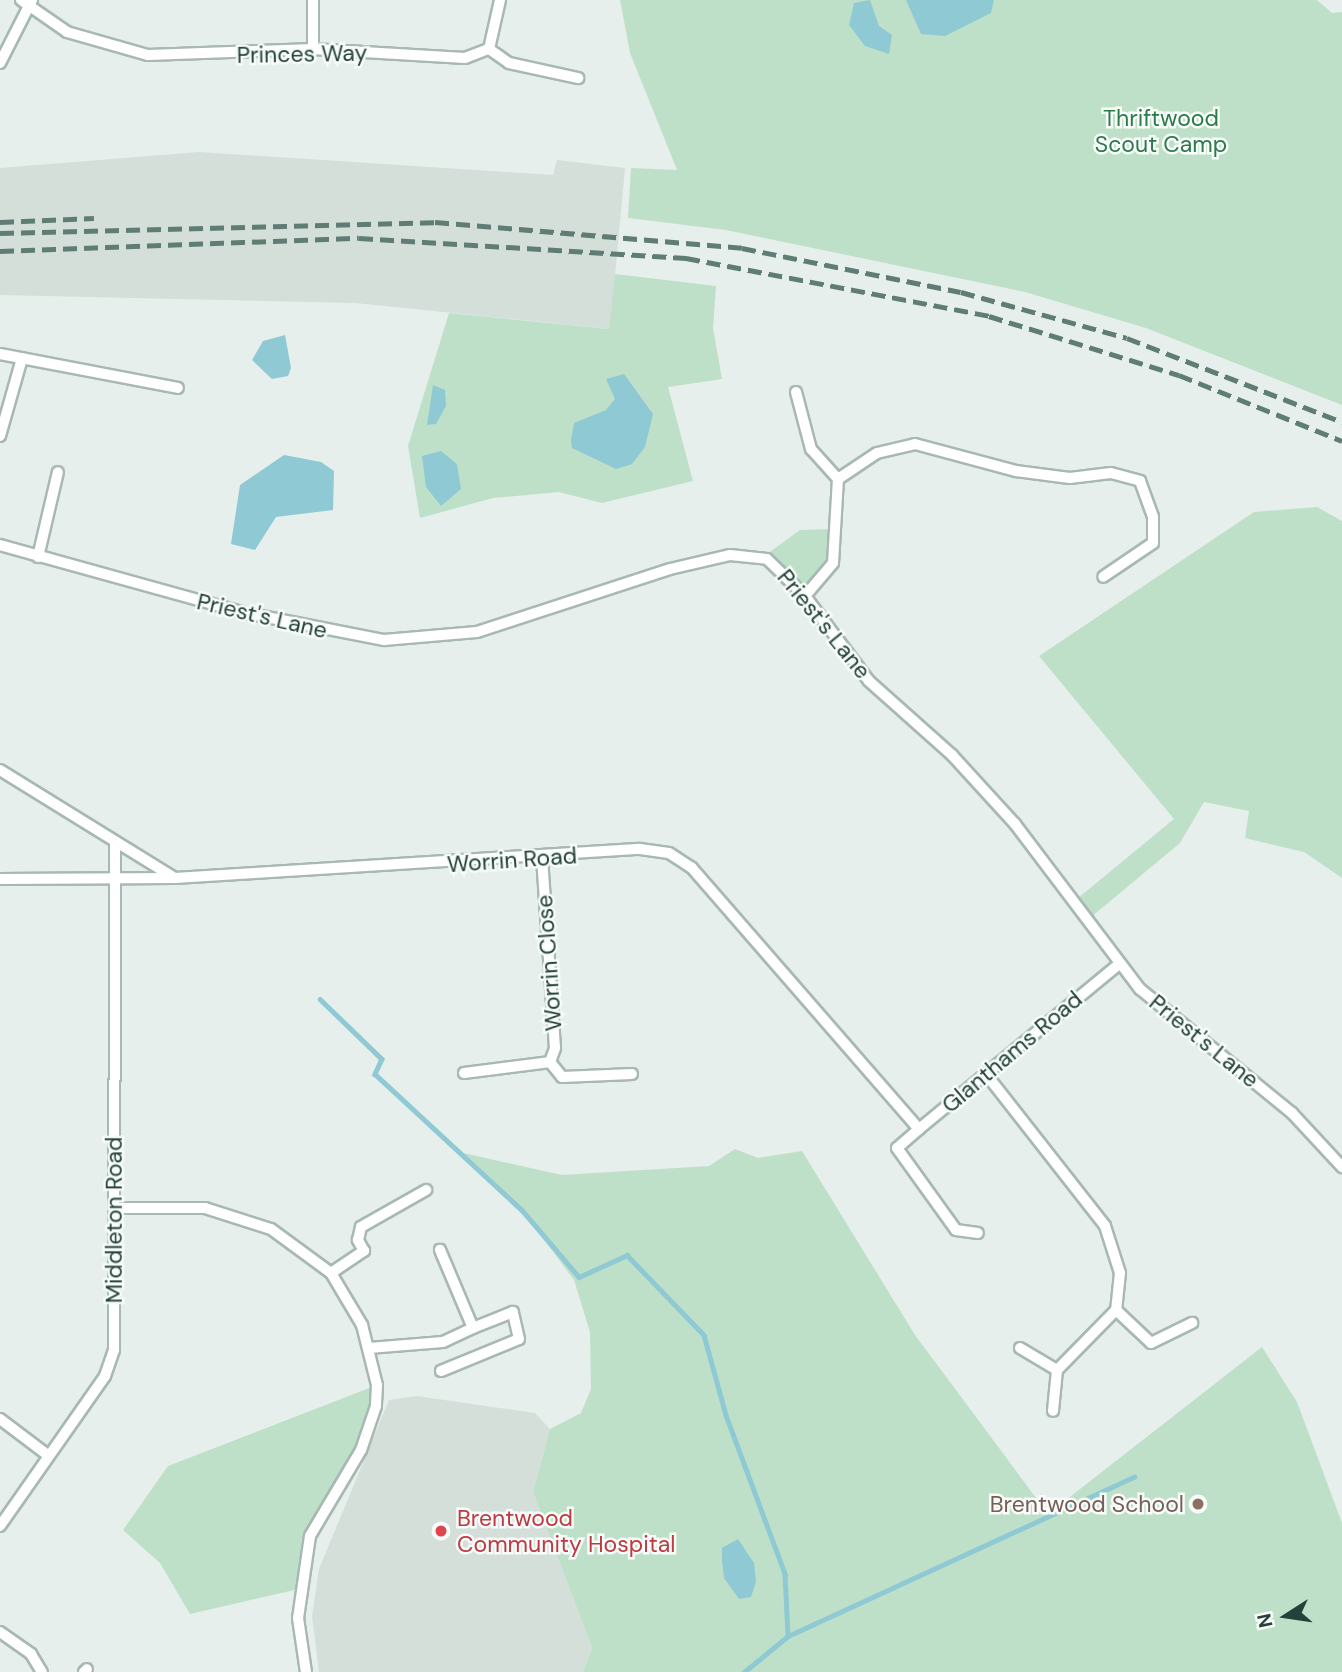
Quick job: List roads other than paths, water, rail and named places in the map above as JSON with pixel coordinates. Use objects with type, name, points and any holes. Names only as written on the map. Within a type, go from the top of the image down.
[{"type":"street","points":[[313,0],[313,50]]},
{"type":"street","points":[[500,0],[489,48],[509,63],[578,78]]},
{"type":"street","points":[[0,63],[27,3]]},
{"type":"street","name":"Princes Way","points":[[27,3],[112,49],[148,55],[313,50],[465,58],[489,48]]},
{"type":"street","points":[[0,354],[178,388]]},
{"type":"street","points":[[0,436],[22,358]]},
{"type":"street","points":[[796,392],[811,449],[838,479],[833,564],[805,596]]},
{"type":"street","points":[[838,479],[877,453],[915,444],[1016,471],[1129,477],[1147,492],[1153,543],[1103,577]]},
{"type":"street","points":[[38,557],[58,472]]},
{"type":"street","name":"Priest's Lane","points":[[0,545],[246,613],[384,640],[443,638],[514,623],[670,569],[730,555],[767,559],[805,596],[869,681],[952,755],[1015,824],[1118,965],[1193,1037],[1321,1139],[1341,1164]]},
{"type":"street","points":[[0,770],[115,844],[175,878]]},
{"type":"street","name":"Middleton Road","points":[[0,1526],[105,1376],[114,1350],[112,880],[115,844]]},
{"type":"street","name":"Worrin Road","points":[[0,879],[175,878],[542,859],[640,849],[681,859],[907,1116]]},
{"type":"street","name":"Worrin Close","points":[[464,1073],[550,1062],[555,1048],[542,859]]},
{"type":"street","name":"Glanthams Road","points":[[907,1116],[919,1129],[1118,965]]},
{"type":"street","points":[[550,1062],[562,1077],[632,1074]]},
{"type":"street","points":[[986,1074],[1105,1226],[1120,1273],[1115,1310],[1057,1370],[1053,1411]]},
{"type":"street","points":[[919,1129],[897,1148],[956,1230],[978,1233]]},
{"type":"street","points":[[331,1273],[364,1251],[358,1240],[361,1227],[426,1190]]},
{"type":"street","points":[[115,1208],[205,1208],[247,1219],[284,1236],[331,1273],[369,1348],[377,1385],[372,1426],[310,1536],[300,1579],[306,1672]]},
{"type":"street","points":[[440,1250],[473,1328]]},
{"type":"street","points":[[1115,1310],[1151,1343],[1192,1322]]},
{"type":"street","points":[[369,1348],[443,1342],[513,1312],[519,1339],[441,1371]]},
{"type":"street","points":[[1020,1348],[1057,1370]]},
{"type":"street","points":[[0,1419],[49,1456]]},
{"type":"street","points":[[0,1632],[31,1654],[42,1672]]},
{"type":"water","points":[[870,0],[879,26],[892,35],[889,54],[865,46],[849,25],[854,3]]},
{"type":"water","points":[[906,0],[994,0],[991,13],[945,36],[921,34]]},
{"type":"water","points":[[285,335],[291,368],[288,376],[272,379],[252,360],[263,341]]},
{"type":"water","points":[[624,374],[653,414],[645,447],[632,464],[616,469],[572,448],[571,440],[574,423],[606,410],[615,399],[606,379]]},
{"type":"water","points":[[433,385],[445,390],[446,406],[436,424],[427,425]]},
{"type":"water","points":[[441,451],[457,464],[461,489],[441,506],[426,487],[422,456]]},
{"type":"water","points":[[284,455],[321,462],[334,471],[333,510],[276,517],[255,550],[231,544],[240,485]]},
{"type":"water","points":[[738,1539],[754,1563],[756,1582],[751,1597],[739,1599],[724,1578],[722,1561],[722,1548]]},
{"type":"waterway","points":[[320,999],[382,1059],[375,1074],[522,1210],[579,1277],[627,1255],[704,1335],[726,1415],[785,1574],[788,1636]]},
{"type":"waterway","points":[[744,1672],[788,1636],[1134,1477]]},
{"type":"railway","points":[[0,222],[94,218]]},
{"type":"railway","points":[[0,233],[435,222],[742,248],[961,292],[1127,338],[1342,422]]},
{"type":"railway","points":[[0,251],[359,238],[686,258],[989,316],[1179,375],[1342,441]]},
{"type":"place","name":"Brentwood School","points":[[1198,1504]]},
{"type":"place","name":"Brentwood Community Hospital","points":[[441,1531]]},
{"type":"park label","name":"Thriftwood Scout Camp","points":[[1161,131]]}]
